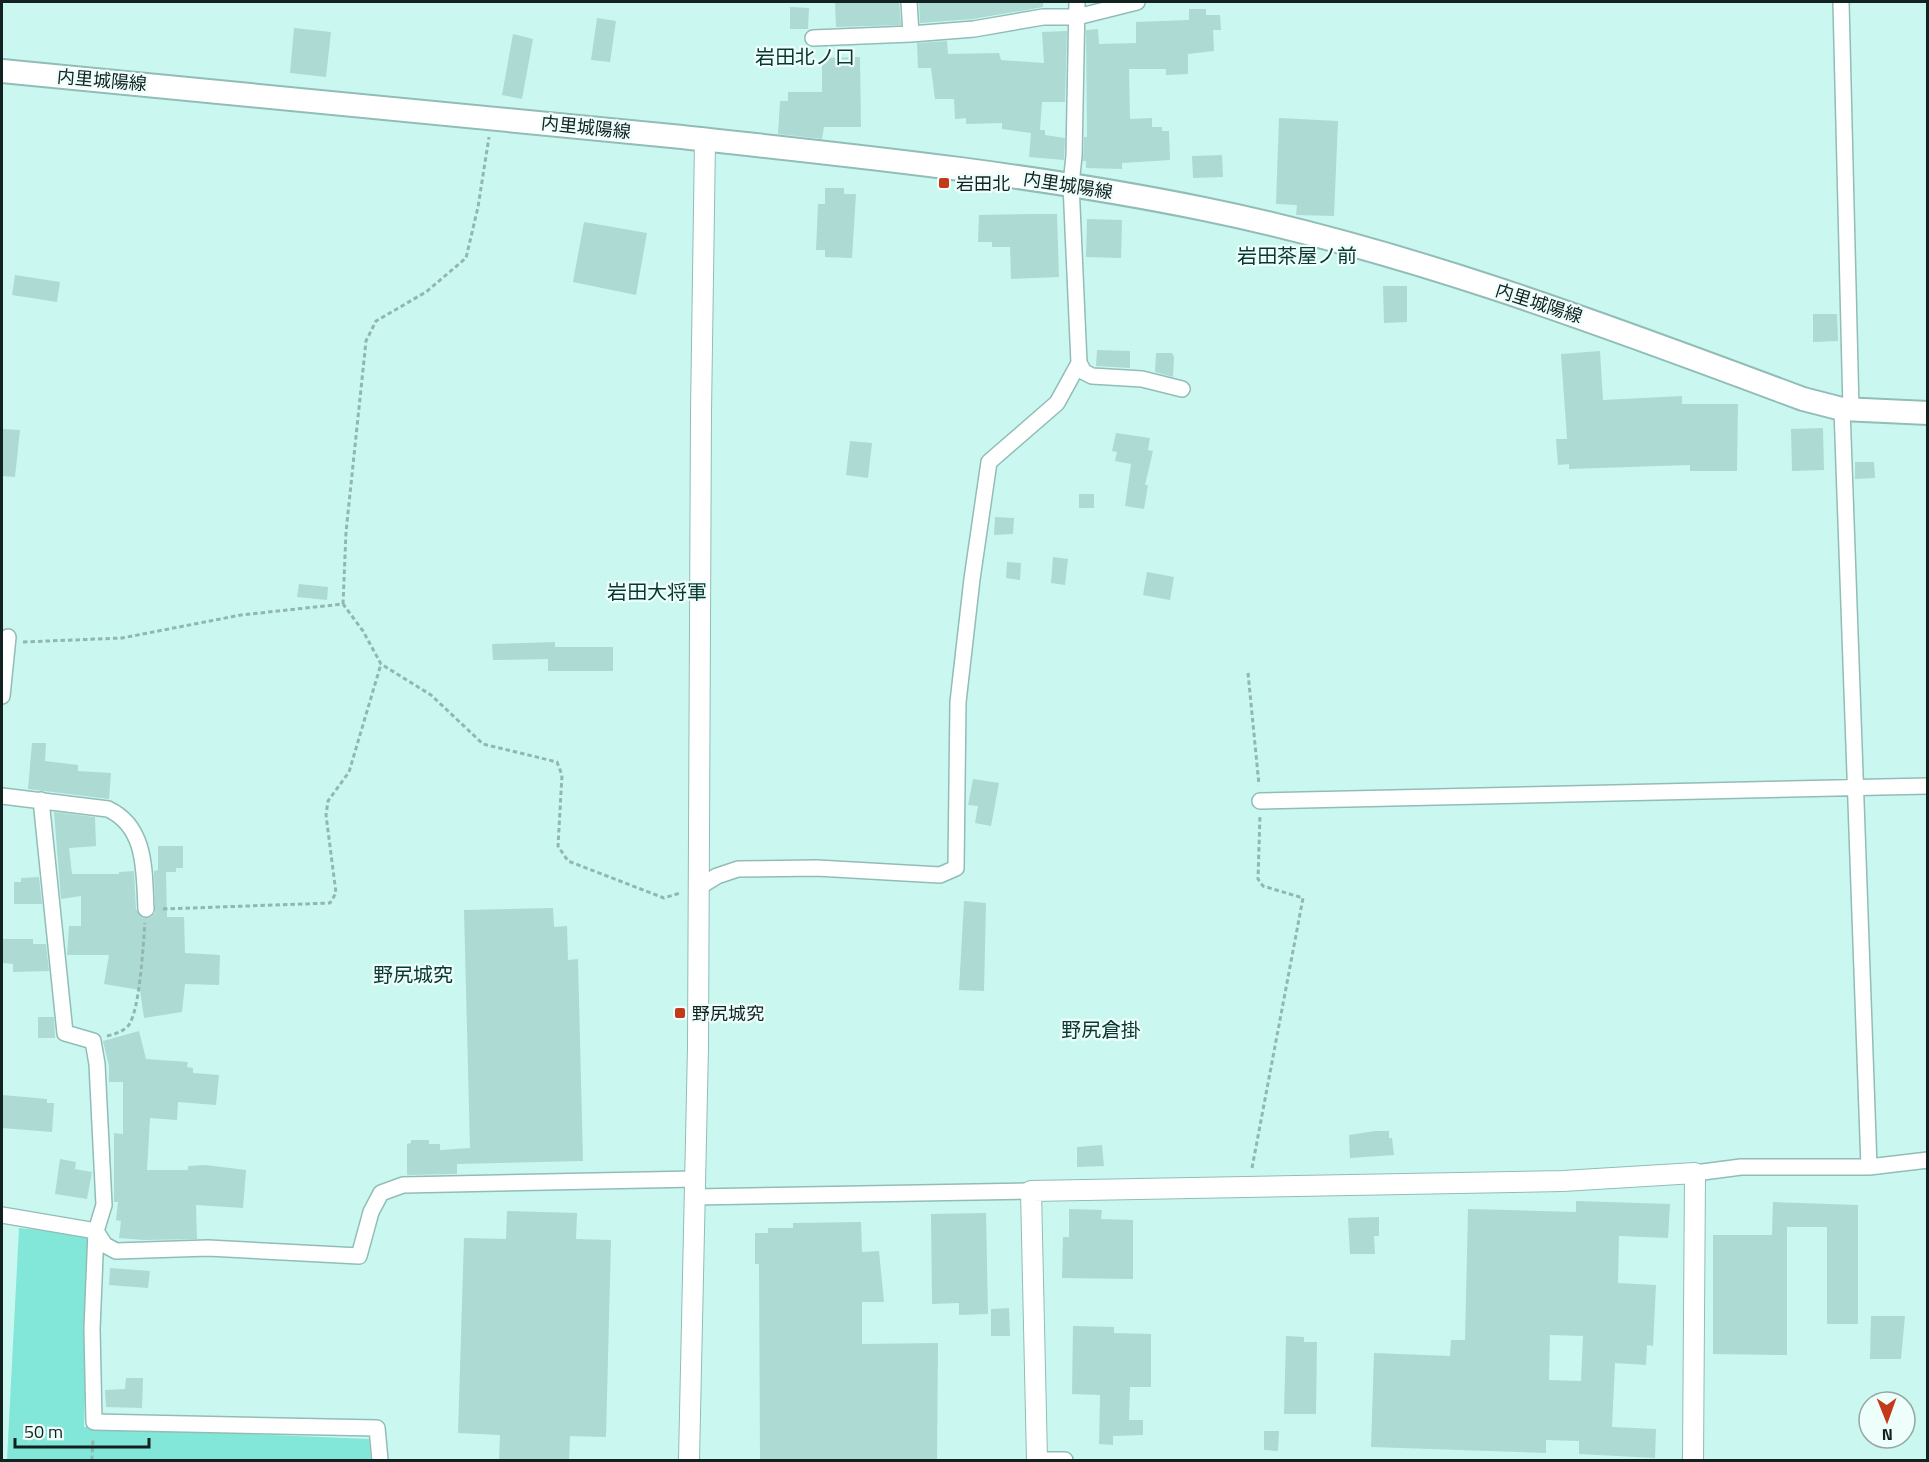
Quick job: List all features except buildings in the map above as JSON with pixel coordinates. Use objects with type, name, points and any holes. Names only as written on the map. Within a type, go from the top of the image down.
[{"type":"main road","name":"内里城陽線","points":[[2,71],[492,117],[1071,184],[1209,210],[1388,255],[1575,314],[1803,399],[1847,410],[1928,413]]},
{"type":"street","points":[[909,2],[911,34]]},
{"type":"street","points":[[1077,2],[1074,156],[1071,184],[1080,363],[1084,372],[1092,376],[1142,380],[1182,388]]},
{"type":"street","points":[[813,38],[911,34],[974,28],[1043,17],[1077,17],[1137,2]]},
{"type":"street","points":[[1841,2],[1856,787],[1869,1167]]},
{"type":"street","points":[[689,1461],[699,887],[700,412],[705,140]]},
{"type":"street","points":[[699,887],[717,876],[738,869],[817,868],[940,876],[956,868],[958,702],[972,579],[989,462],[1057,403],[1080,363]]},
{"type":"street","points":[[2,696],[8,637]]},
{"type":"street","points":[[1260,801],[1928,786]]},
{"type":"street","points":[[2,796],[108,808],[121,815],[129,823],[143,854],[146,909]]},
{"type":"street","points":[[41,801],[65,1033],[93,1041],[97,1064],[104,1205],[96,1231],[92,1329],[94,1422],[377,1428],[380,1461]]},
{"type":"street","points":[[2,1215],[96,1231],[105,1245],[116,1251],[208,1248],[359,1256],[371,1212],[381,1193],[403,1185],[1031,1191],[1563,1181],[1695,1173],[1741,1167],[1869,1167],[1928,1160]]},
{"type":"street","points":[[1694,1461],[1695,1173]]},
{"type":"street","points":[[1031,1191],[1037,1460],[1065,1461]]},
{"type":"path","points":[[492,117],[478,207],[466,258],[426,292],[376,321],[366,341],[346,532],[343,604],[363,631],[381,664],[431,695],[483,744],[557,762],[562,775],[558,846],[568,861],[664,898],[699,887]]},
{"type":"path","points":[[8,637],[18,642],[122,638],[241,615],[343,604]]},
{"type":"path","points":[[93,1041],[122,1031],[130,1024],[139,988],[146,909],[330,903],[336,893],[326,815],[328,801],[349,772],[381,664]]},
{"type":"path","points":[[1248,673],[1260,801],[1258,879],[1263,886],[1303,898],[1249,1186]]},
{"type":"path","points":[[92,1461],[94,1422]]},
{"type":"green space","points":[[19,1228],[89,1235],[84,1427],[369,1439],[371,1460],[7,1460]]},
{"type":"place","name":"岩田北","points":[[944,183]]},
{"type":"place","name":"野尻城究","points":[[680,1013]]},
{"type":"district","name":"岩田北ノ口","points":[[805,56]]},
{"type":"district","name":"岩田茶屋ノ前","points":[[1297,255]]},
{"type":"district","name":"岩田大将軍","points":[[657,591]]},
{"type":"district","name":"野尻城究","points":[[413,974]]},
{"type":"district","name":"野尻倉掛","points":[[1101,1029]]}]
